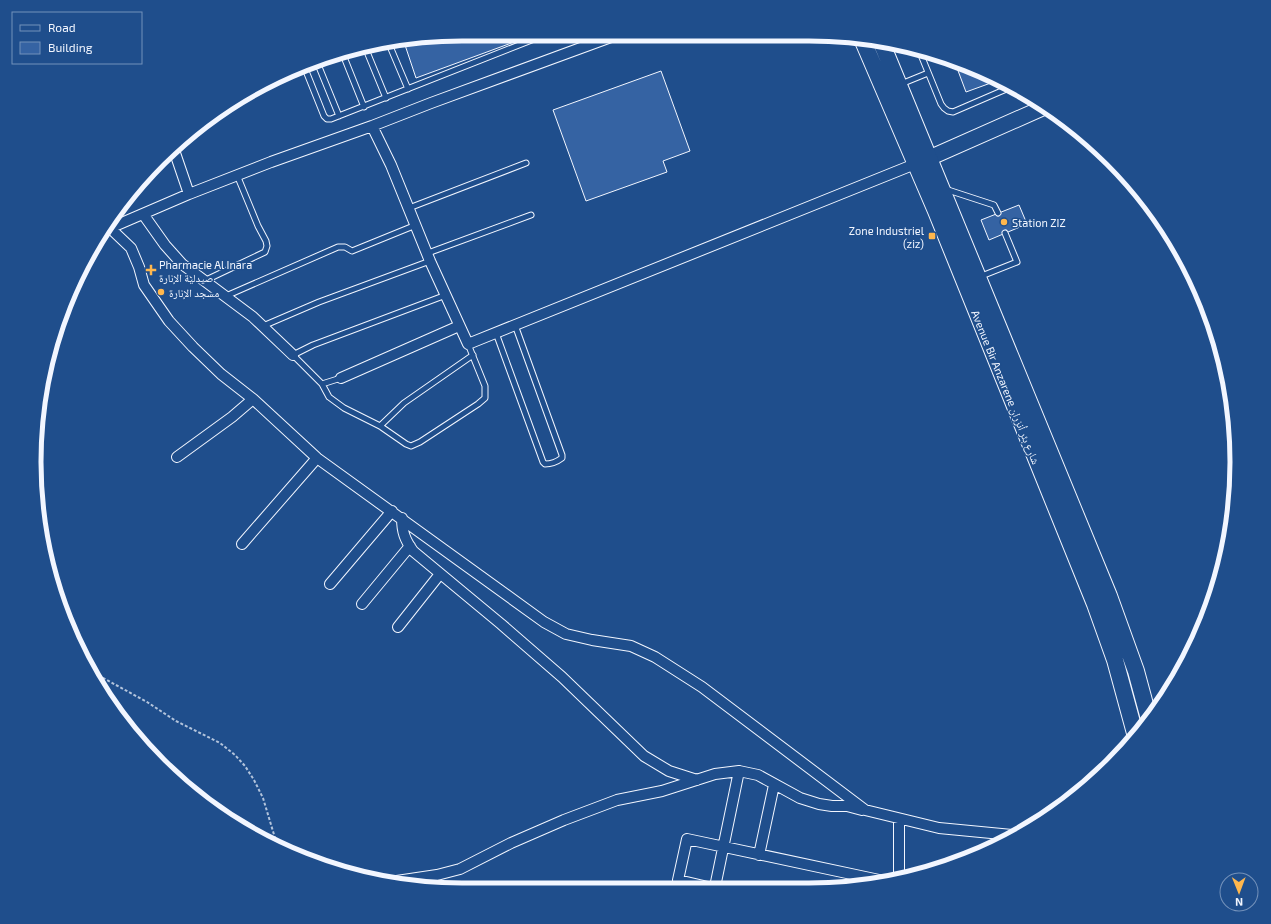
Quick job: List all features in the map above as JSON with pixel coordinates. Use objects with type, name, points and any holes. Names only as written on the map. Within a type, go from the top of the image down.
[{"type":"main road","name":"Avenue Bir Anzarene شارع بئر أنزران","points":[[865,45],[922,161],[943,189],[1114,609],[1136,671],[1147,712]]},
{"type":"main road","name":"Avenue Bir Anzarene شارع بئر أنزران","points":[[884,48],[900,85],[936,211],[1095,604],[1115,660],[1134,730]]},
{"type":"street","points":[[114,225],[237,175],[600,41]]},
{"type":"street","points":[[372,126],[388,158],[429,257],[468,344],[922,161],[1039,109]]},
{"type":"street","points":[[175,153],[190,194]]},
{"type":"street","points":[[143,214],[165,245],[182,264],[224,297],[253,317],[293,355]]},
{"type":"street","points":[[111,229],[131,248],[139,267],[144,285],[169,321],[221,374],[253,399],[318,458],[544,622],[566,634],[630,646],[655,657],[695,682],[865,810]]},
{"type":"street","points":[[341,378],[460,326]]},
{"type":"street","points":[[177,457],[232,417],[253,399]]},
{"type":"street","points":[[242,544],[318,458]]},
{"type":"street","points":[[330,584],[392,511]]},
{"type":"street","points":[[402,518],[404,538],[413,551],[562,677],[644,756],[669,771],[697,780]]},
{"type":"street","points":[[362,604],[410,546]]},
{"type":"street","points":[[398,627],[440,574]]},
{"type":"street","points":[[716,883],[739,771]]},
{"type":"street","points":[[409,879],[460,870],[511,843],[564,820],[617,800],[662,791],[715,774],[739,771],[758,775],[800,798],[819,804],[847,806],[939,828],[1006,834]]},
{"type":"street","points":[[759,855],[774,785]]},
{"type":"street","points":[[898,819],[899,873]]},
{"type":"street","points":[[678,883],[687,839],[870,878]]},
{"type":"lane","points":[[306,71],[324,116],[327,119],[331,119],[529,41]]},
{"type":"lane","points":[[390,47],[408,89]]},
{"type":"lane","points":[[367,52],[386,98]]},
{"type":"lane","points":[[921,56],[941,104],[948,111],[958,110],[1005,89]]},
{"type":"lane","points":[[344,58],[364,106]]},
{"type":"lane","points":[[319,66],[339,116]]},
{"type":"lane","points":[[900,85],[928,73]]},
{"type":"lane","points":[[409,208],[526,163]]},
{"type":"lane","points":[[203,281],[265,252],[267,246],[237,175]]},
{"type":"lane","points":[[943,189],[994,205],[998,213]]},
{"type":"lane","points":[[262,326],[530,215]]},
{"type":"lane","points":[[224,297],[338,247],[345,247],[352,251],[416,225]]},
{"type":"lane","points":[[978,277],[1017,262],[1005,233]]},
{"type":"lane","points":[[446,295],[313,345],[293,355],[322,384],[329,397],[344,408],[380,426],[411,446],[416,445],[485,398],[485,386],[468,344]]},
{"type":"lane","points":[[496,333],[543,462],[548,464],[559,460],[562,458],[562,454],[515,325]]},
{"type":"lane","points":[[380,426],[404,403],[473,354]]},
{"type":"lane","points":[[322,384],[341,378]]},
{"type":"path","points":[[99,675],[147,702],[176,721],[220,743],[235,755],[245,766],[263,798],[276,840]]},
{"type":"building","points":[[517,41],[416,78],[405,45],[434,42]]},
{"type":"building","points":[[957,68],[992,83],[966,92]]},
{"type":"building","points":[[661,71],[690,151],[663,161],[667,172],[586,201],[553,110]]},
{"type":"building","name":"Station ZIZ","points":[[1019,205],[1027,224],[989,240],[981,220]]},
{"type":"place","name":"Station ZIZ","points":[[1004,222]]},
{"type":"place","name":"Zone Industriel (ziz)","points":[[932,236]]},
{"type":"place","name":"Pharmacie Al Inara صيدلية الإنارة","points":[[151,270]]},
{"type":"place","name":"مسجد الإنارة","points":[[161,292]]}]
